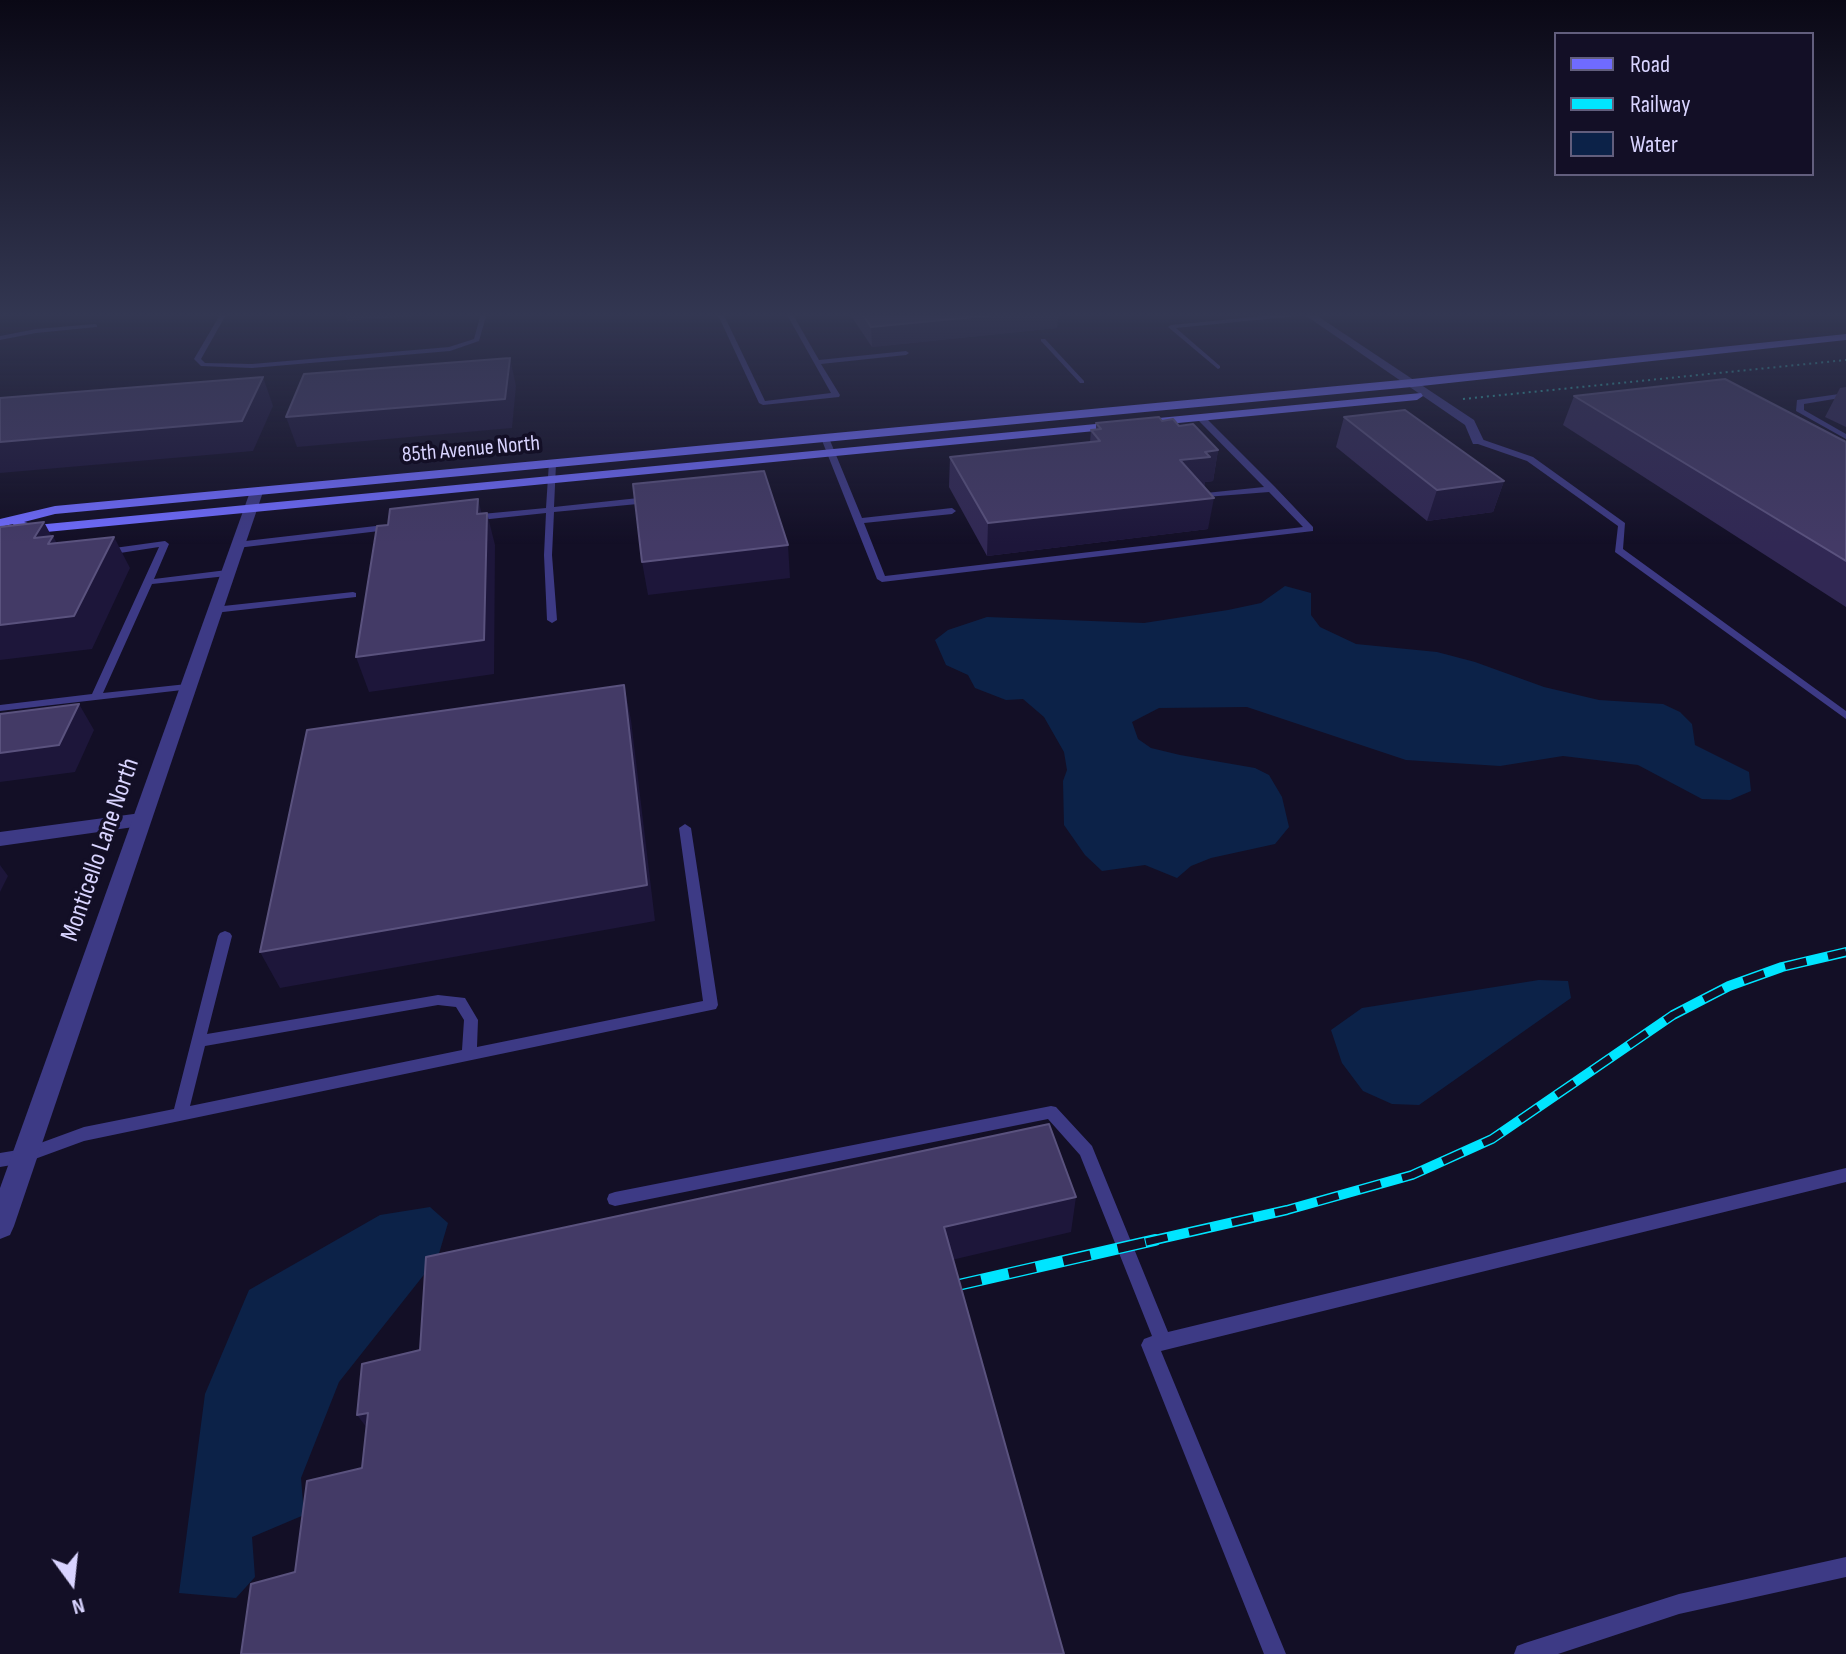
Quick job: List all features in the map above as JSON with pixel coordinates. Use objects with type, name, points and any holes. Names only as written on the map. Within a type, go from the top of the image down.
[{"type":"main road","name":"85th Avenue North","points":[[552,472],[825,438],[1335,390]]},
{"type":"main road","name":"85th Avenue North","points":[[4,523],[36,529],[253,500],[552,472],[831,453],[1474,390]]},
{"type":"street","points":[[1422,390],[1470,423],[1478,441]]},
{"type":"street","name":"Monticello Lane North","points":[[0,1226],[253,500]]},
{"type":"street","points":[[0,839],[141,820]]},
{"type":"lane","points":[[757,390],[763,403],[836,395],[833,390]]},
{"type":"lane","points":[[1846,395],[1800,402],[1800,411],[1846,437]]},
{"type":"lane","points":[[825,438],[882,579],[1310,529],[1201,418]]},
{"type":"lane","points":[[1478,441],[1530,459],[1622,525],[1618,550],[1846,716]]},
{"type":"lane","points":[[552,472],[548,555],[552,620]]},
{"type":"lane","points":[[1195,496],[1272,489]]},
{"type":"lane","points":[[453,520],[654,500]]},
{"type":"lane","points":[[860,521],[952,511]]},
{"type":"lane","points":[[237,545],[406,525]]},
{"type":"lane","points":[[90,557],[117,549],[165,544],[96,698]]},
{"type":"lane","points":[[148,582],[227,573]]},
{"type":"lane","points":[[214,610],[353,595]]},
{"type":"lane","points":[[0,708],[187,687]]},
{"type":"lane","points":[[0,1160],[24,1156],[84,1134],[711,1005],[685,828]]},
{"type":"lane","points":[[180,1114],[225,936]]},
{"type":"lane","points":[[198,1041],[438,1000],[460,1002],[466,1011],[471,1020],[469,1054]]},
{"type":"lane","points":[[615,1199],[1051,1112],[1086,1151],[1163,1342]]},
{"type":"lane","points":[[1275,1654],[1150,1345],[1846,1175]]},
{"type":"lane","points":[[1525,1654],[1679,1604],[1846,1567]]},
{"type":"path","points":[[1464,399],[1550,390]]},
{"type":"water","points":[[1285,586],[1311,593],[1311,615],[1320,627],[1356,644],[1437,652],[1544,687],[1599,700],[1663,704],[1680,712],[1692,724],[1695,745],[1749,772],[1751,791],[1730,800],[1702,799],[1638,765],[1563,756],[1500,766],[1406,760],[1247,707],[1159,708],[1132,722],[1138,739],[1151,748],[1255,768],[1269,775],[1282,797],[1289,827],[1275,844],[1211,858],[1191,866],[1177,878],[1145,865],[1102,871],[1085,855],[1064,825],[1063,781],[1067,770],[1064,752],[1044,717],[1023,699],[1006,700],[975,688],[968,675],[946,665],[935,640],[948,630],[987,617],[1144,623],[1261,603]]},
{"type":"water","points":[[1539,980],[1568,981],[1571,998],[1419,1105],[1392,1104],[1363,1091],[1342,1063],[1331,1030],[1362,1008]]},
{"type":"water","points":[[430,1207],[448,1223],[438,1257],[339,1382],[301,1478],[304,1515],[252,1537],[255,1577],[236,1598],[179,1593],[205,1394],[249,1290],[380,1215]]},
{"type":"building","points":[[98,390],[257,390],[242,421],[0,442],[0,398]]},
{"type":"building","points":[[297,390],[506,390],[505,399],[286,417]]},
{"type":"building","points":[[1626,390],[1746,390],[1846,442],[1846,561],[1574,396]]},
{"type":"building","points":[[1405,410],[1504,481],[1437,490],[1344,417]]},
{"type":"building","points":[[1159,417],[1162,421],[1173,419],[1179,426],[1193,424],[1218,450],[1205,452],[1210,457],[1180,460],[1214,498],[988,523],[950,457],[1100,441],[1091,430],[1101,429],[1096,423]]},
{"type":"building","points":[[764,471],[788,545],[642,562],[633,484]]},
{"type":"building","points":[[478,499],[477,514],[487,513],[484,640],[356,657],[377,526],[388,525],[390,509]]},
{"type":"building","points":[[44,522],[34,538],[53,536],[48,544],[114,537],[74,616],[0,625],[0,527]]},
{"type":"building","points":[[624,685],[647,885],[260,952],[307,730]]},
{"type":"building","points":[[79,704],[59,745],[0,753],[0,714]]},
{"type":"building","points":[[1049,1124],[1076,1197],[944,1227],[1064,1654],[241,1654],[251,1584],[295,1572],[307,1481],[362,1468],[368,1413],[357,1415],[362,1364],[420,1350],[426,1257]]},
{"type":"railway","points":[[1146,1242],[1287,1210],[1412,1175],[1492,1139],[1673,1015],[1729,986],[1782,967],[1846,952]]},
{"type":"railway","points":[[954,1286],[1155,1240]]}]
